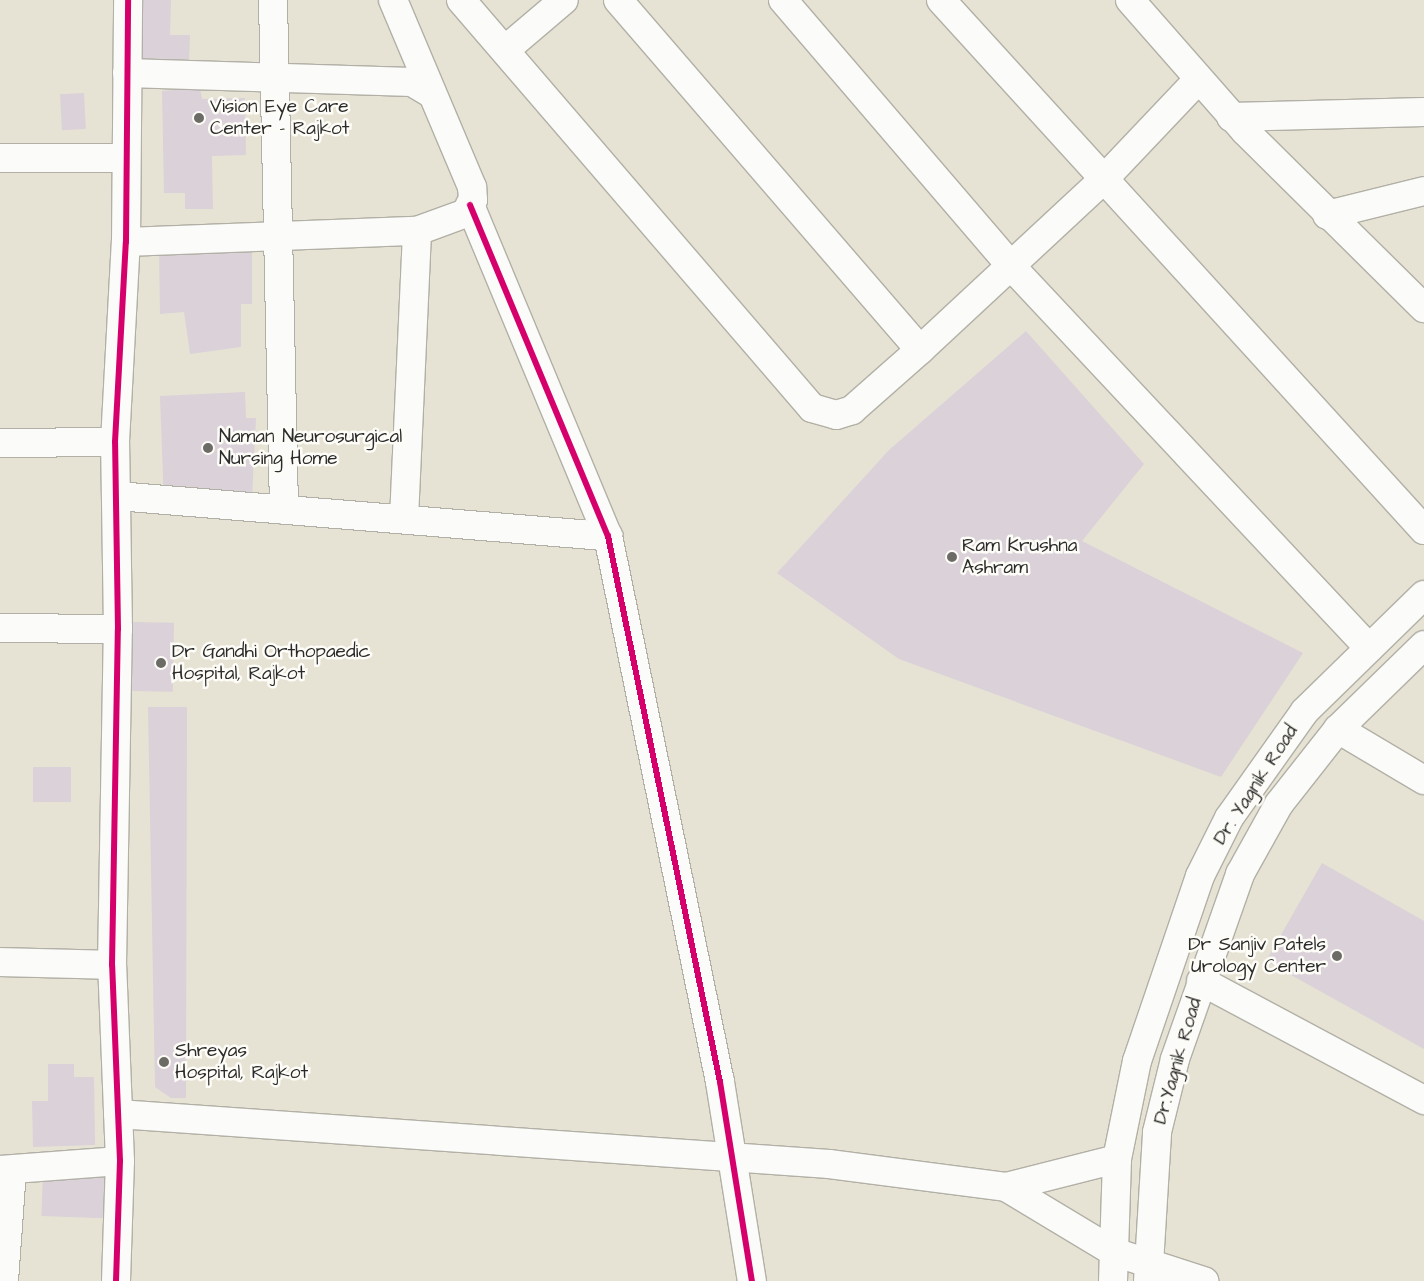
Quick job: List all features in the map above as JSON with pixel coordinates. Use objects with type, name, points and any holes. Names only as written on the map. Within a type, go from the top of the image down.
[{"type":"street","points":[[116,1281],[120,1161],[112,965],[118,628],[115,442],[126,242],[124,158],[128,0]]},
{"type":"street","points":[[274,0],[281,234],[284,510]]},
{"type":"street","points":[[126,242],[281,234],[418,231],[466,213],[470,205],[472,187],[430,93],[392,0]]},
{"type":"street","points":[[460,0],[506,50],[812,408],[836,415],[852,410],[920,350],[1104,179],[1198,80]]},
{"type":"street","points":[[506,50],[564,0]]},
{"type":"street","points":[[618,0],[920,350]]},
{"type":"street","points":[[783,0],[1010,265],[1369,648]]},
{"type":"street","points":[[941,0],[1424,530]]},
{"type":"street","points":[[1130,0],[1232,117],[1327,215],[1424,308]]},
{"type":"street","points":[[127,73],[412,82],[430,93]]},
{"type":"street","points":[[1232,117],[1424,112]]},
{"type":"street","points":[[0,158],[124,158]]},
{"type":"street","points":[[1327,215],[1424,191]]},
{"type":"street","points":[[470,205],[608,536],[733,1157],[752,1281]]},
{"type":"street","points":[[404,519],[418,231]]},
{"type":"street","points":[[0,443],[115,442]]},
{"type":"street","points":[[117,496],[608,536]]},
{"type":"street","name":"Dr. Yagnik Road","points":[[1112,1281],[1117,1160],[1138,1061],[1200,876],[1229,818],[1265,764],[1305,711],[1424,595]]},
{"type":"street","points":[[0,628],[118,628]]},
{"type":"street","name":"Dr.Yagnik Road","points":[[1149,1272],[1157,1132],[1201,981],[1240,874],[1279,804],[1338,729],[1424,645]]},
{"type":"street","points":[[1338,729],[1424,780]]},
{"type":"street","points":[[0,962],[112,965]]},
{"type":"street","points":[[1201,981],[1424,1100]]},
{"type":"street","points":[[118,1114],[733,1157],[903,1172],[1006,1187],[1117,1160]]},
{"type":"street","points":[[4,1281],[6,1170],[120,1161]]},
{"type":"street","points":[[1006,1187],[1149,1272],[1204,1281]]},
{"type":"building","points":[[139,0],[171,0],[170,35],[190,35],[189,61],[138,61]]},
{"type":"building","points":[[200,88],[202,99],[245,98],[246,155],[212,156],[213,209],[185,209],[185,193],[164,193],[162,91]]},
{"type":"building","points":[[84,93],[86,129],[62,130],[60,94]]},
{"type":"building","points":[[159,248],[252,248],[252,304],[241,304],[241,347],[190,354],[184,312],[160,314]]},
{"type":"building","name":"Ram Krushna Ashram","points":[[1026,331],[1144,464],[1082,541],[1303,653],[1221,777],[899,659],[777,573],[889,450]]},
{"type":"building","points":[[245,392],[246,418],[256,418],[252,498],[164,504],[160,396]]},
{"type":"building","points":[[133,622],[174,623],[173,692],[132,691]]},
{"type":"building","points":[[148,707],[187,707],[186,1098],[171,1098],[155,1087]]},
{"type":"building","points":[[33,767],[71,767],[71,802],[33,802]]},
{"type":"building","points":[[1322,863],[1424,921],[1424,1049],[1266,961]]},
{"type":"building","points":[[48,1064],[74,1064],[74,1077],[94,1077],[95,1145],[33,1147],[32,1101],[48,1101]]},
{"type":"building","points":[[43,1171],[106,1173],[104,1218],[41,1216]]},
{"type":"cycle path","points":[[116,1281],[120,1161],[112,965],[118,629],[115,442],[126,242],[128,0]]},
{"type":"cycle path","points":[[470,205],[608,536],[720,1082],[752,1281]]},
{"type":"place","name":"Vision Eye Care Center - Rajkot","points":[[199,118]]},
{"type":"place","name":"Naman Neurosurgical Nursing Home","points":[[208,448]]},
{"type":"place","name":"Ram Krushna Ashram","points":[[952,557]]},
{"type":"place","name":"Dr Gandhi Orthopaedic Hospital, Rajkot","points":[[161,663]]},
{"type":"place","name":"Dr Sanjiv Patels Urology Center","points":[[1337,956]]},
{"type":"place","name":"Shreyas Hospital, Rajkot","points":[[164,1062]]}]
